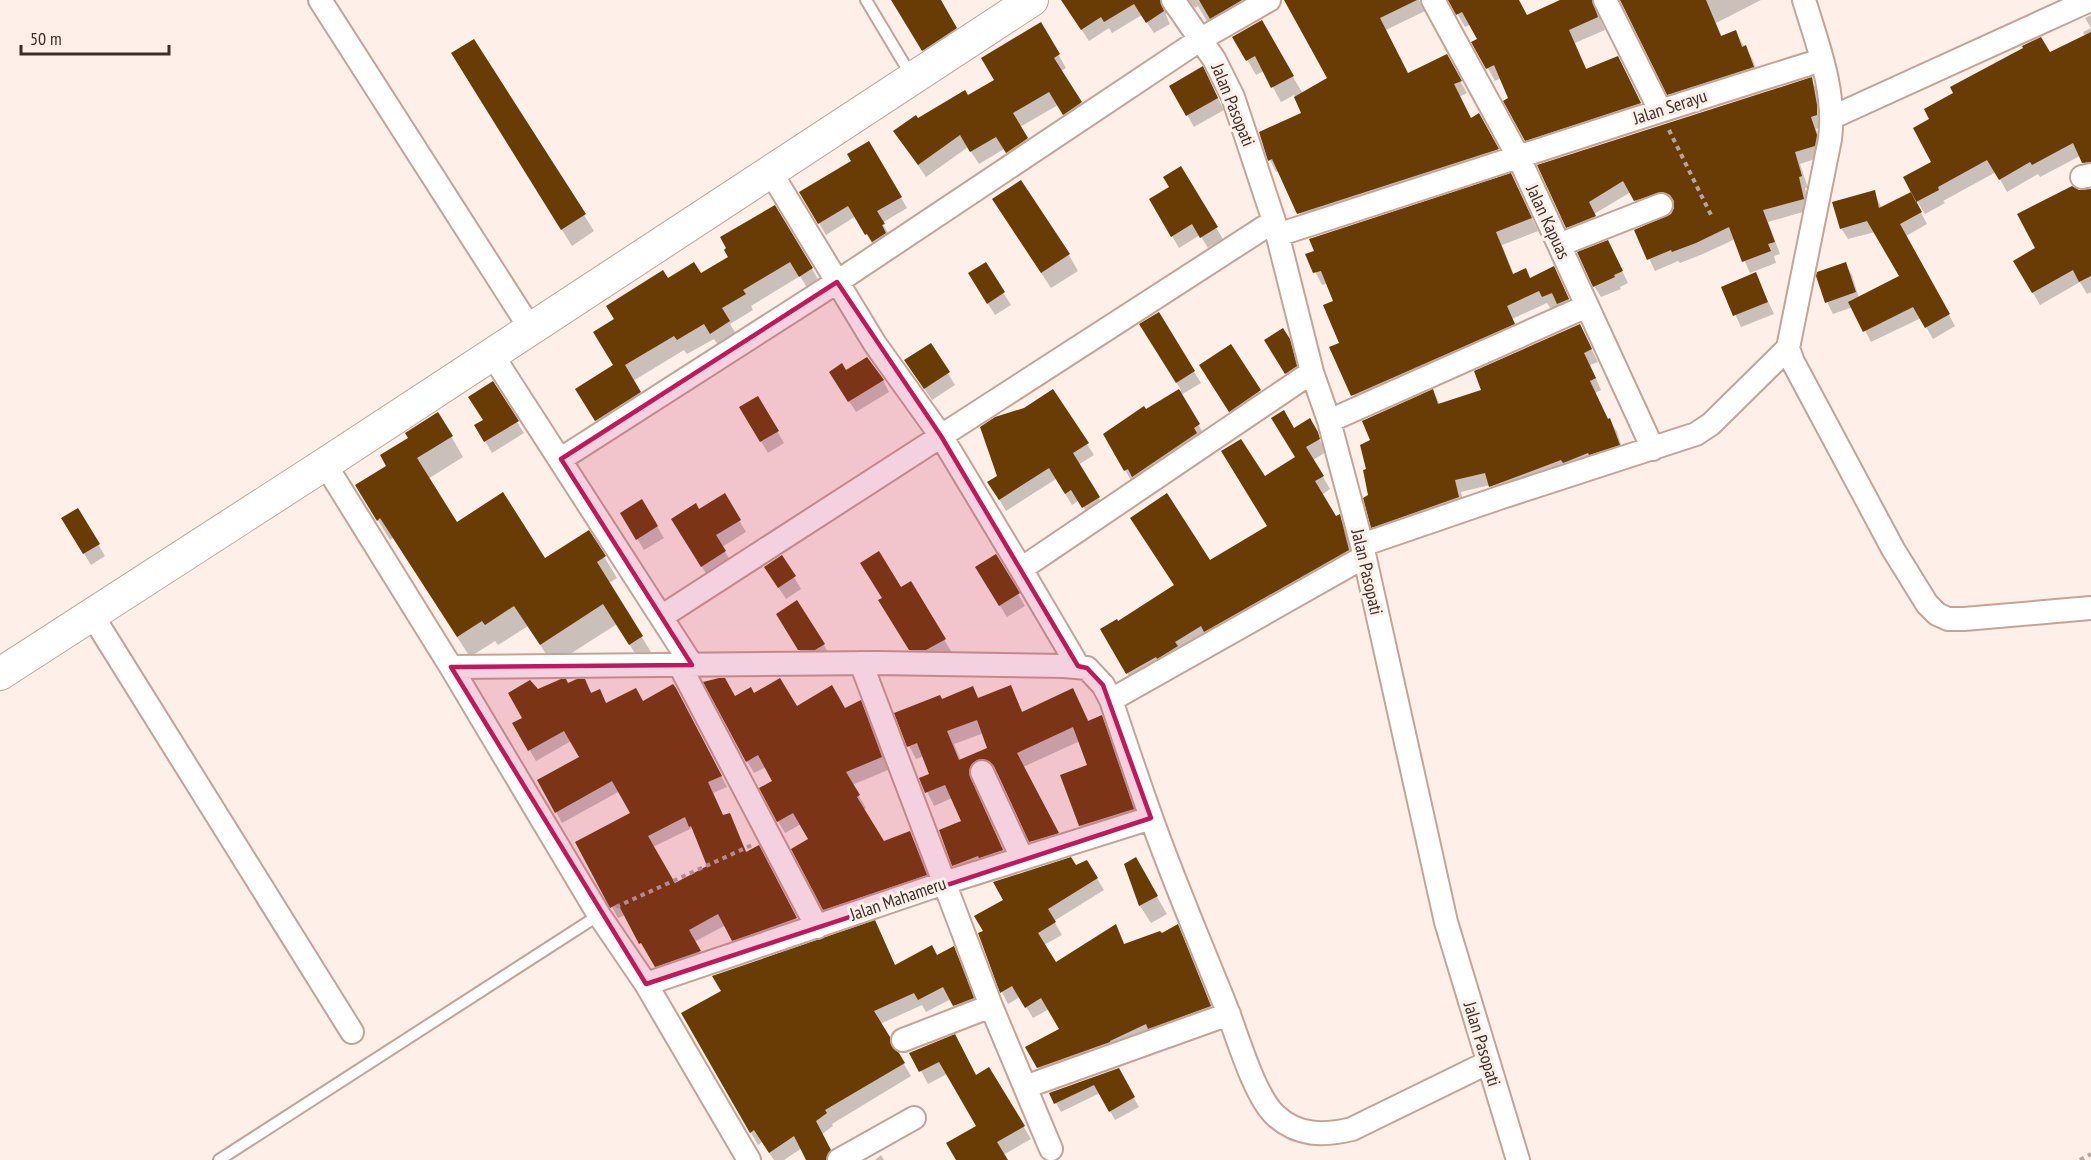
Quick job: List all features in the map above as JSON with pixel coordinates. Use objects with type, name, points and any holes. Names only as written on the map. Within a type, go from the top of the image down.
[{"type":"main road","points":[[0,674],[325,464],[1032,0]]},
{"type":"street","points":[[320,0],[530,328]]},
{"type":"street","name":"Jalan Pasopati","points":[[1173,0],[1214,59],[1233,97],[1276,228],[1312,372],[1329,422],[1363,551],[1446,922],[1518,1160]]},
{"type":"street","points":[[561,459],[837,282],[1201,39],[1269,0]]},
{"type":"street","name":"Jalan Kapuas","points":[[1434,0],[1519,158],[1653,449]]},
{"type":"street","points":[[1605,0],[1660,110]]},
{"type":"street","points":[[1804,0],[1822,60],[1833,117],[1788,348],[1793,362],[1893,549],[1927,604],[1937,614],[1948,619],[1964,620],[2091,608]]},
{"type":"street","points":[[1833,117],[2090,0]]},
{"type":"street","name":"Jalan Serayu","points":[[661,617],[941,436],[1276,228],[1519,158],[1660,110],[1822,60]]},
{"type":"street","points":[[770,171],[875,344],[941,436],[1078,666]]},
{"type":"street","points":[[1559,245],[1661,205]]},
{"type":"street","points":[[1329,422],[1587,306]]},
{"type":"street","points":[[1111,700],[1363,551],[1499,498],[1696,434],[1711,424],[1788,348]]},
{"type":"street","points":[[491,353],[661,617],[817,927]]},
{"type":"street","points":[[1021,569],[1312,372]]},
{"type":"street","points":[[325,464],[452,667],[599,915],[646,984],[749,1160]]},
{"type":"street","points":[[92,615],[352,1032]]},
{"type":"street","points":[[452,667],[861,663],[1078,666],[1087,668],[1103,685],[1111,700],[1151,818],[1259,1091],[1274,1114],[1294,1128],[1312,1134],[1335,1133],[1352,1129],[1487,1063]]},
{"type":"street","points":[[861,663],[991,1006],[1051,1149]]},
{"type":"street","points":[[982,772],[1022,858]]},
{"type":"street","name":"Jalan Mahameru","points":[[646,984],[944,883],[1151,818]]},
{"type":"street","points":[[903,1040],[991,1006]]},
{"type":"street","points":[[1025,1087],[1229,1014]]},
{"type":"street","points":[[839,1160],[914,1118]]},
{"type":"lane","points":[[866,0],[913,77]]},
{"type":"lane","points":[[219,1160],[599,915]]},
{"type":"path","points":[[1660,110],[1711,215]]},
{"type":"path","points":[[599,915],[754,844]]},
{"type":"path","points":[[2080,1160],[2091,1154]]},
{"type":"highlighted area","points":[[837,282],[941,436],[1078,666],[1087,668],[1103,685],[1151,818],[646,984],[451,667],[692,665],[561,459]]},
{"type":"building","points":[[891,0],[941,0],[957,28],[922,51]]},
{"type":"building","points":[[1061,0],[1160,0],[1164,11],[1146,23],[1134,4],[1104,22],[1101,17],[1081,30]]},
{"type":"building","points":[[1199,0],[1242,0],[1210,19]]},
{"type":"building","points":[[1284,0],[1417,0],[1380,18],[1408,73],[1447,54],[1462,81],[1454,84],[1471,118],[1479,113],[1499,149],[1297,214],[1272,159],[1268,161],[1259,132],[1301,113],[1294,97],[1327,78]]},
{"type":"building","points":[[1448,0],[1519,0],[1527,15],[1560,0],[1592,0],[1598,17],[1569,30],[1586,69],[1618,56],[1641,103],[1525,141],[1503,101],[1508,98],[1494,65],[1486,69],[1471,42],[1477,39],[1462,12],[1456,15]]},
{"type":"building","points":[[1620,0],[1706,0],[1721,36],[1736,30],[1742,47],[1746,45],[1754,67],[1667,95]]},
{"type":"building","points":[[1262,20],[1294,76],[1271,88],[1255,56],[1246,61],[1232,37]]},
{"type":"building","points":[[1041,22],[1060,54],[1054,58],[1082,102],[1063,115],[1049,92],[1013,113],[1028,138],[1006,153],[996,137],[970,152],[960,135],[918,165],[893,131],[916,115],[918,118],[965,90],[968,95],[994,80],[981,58]]},
{"type":"building","points":[[2091,32],[2091,162],[2082,163],[2073,143],[2032,165],[2030,162],[1999,180],[1987,160],[1916,202],[1903,177],[1931,162],[1913,128],[1929,119],[1924,109],[1953,93],[1950,87],[2041,37],[2050,52]]},
{"type":"building","points":[[474,39],[586,214],[561,230],[451,53]]},
{"type":"building","points":[[1203,66],[1218,98],[1186,116],[1169,86]]},
{"type":"building","points":[[1812,77],[1817,105],[1817,115],[1811,117],[1817,135],[1815,146],[1795,152],[1802,176],[1799,177],[1804,199],[1763,210],[1775,242],[1768,244],[1771,251],[1742,262],[1729,227],[1696,243],[1647,260],[1634,230],[1671,214],[1674,201],[1670,195],[1662,192],[1634,201],[1623,181],[1589,202],[1596,216],[1566,228],[1537,165]]},
{"type":"building","points":[[869,141],[902,197],[877,211],[885,224],[882,225],[886,233],[872,242],[867,234],[865,235],[848,206],[818,224],[799,192],[851,161],[847,154]]},
{"type":"building","points":[[1181,166],[1218,227],[1200,238],[1192,224],[1171,237],[1149,199],[1169,187],[1163,177]]},
{"type":"building","points":[[1511,173],[1532,218],[1496,232],[1513,274],[1526,268],[1530,278],[1554,266],[1569,299],[1557,304],[1552,293],[1542,297],[1539,291],[1507,306],[1515,324],[1351,396],[1329,347],[1339,343],[1323,305],[1333,301],[1321,271],[1313,273],[1305,254],[1314,251],[1309,239]]},
{"type":"building","points":[[1021,180],[1070,254],[1041,273],[992,199]]},
{"type":"building","points":[[2072,186],[2079,190],[2091,189],[2091,276],[2079,282],[2073,270],[2032,293],[2013,261],[2035,248],[2017,214]]},
{"type":"building","points":[[1875,190],[1879,208],[1911,192],[1922,212],[1900,224],[1950,314],[1925,328],[1913,307],[1863,332],[1848,302],[1899,276],[1867,221],[1840,229],[1832,202]]},
{"type":"building","points":[[775,205],[813,268],[799,277],[790,262],[743,290],[746,294],[722,308],[730,321],[710,334],[704,324],[677,340],[674,336],[625,365],[641,392],[595,421],[575,389],[613,365],[593,332],[614,319],[606,306],[663,270],[668,278],[694,262],[701,273],[728,257],[720,237]]},
{"type":"building","points":[[1608,240],[1623,271],[1593,287],[1577,252]]},
{"type":"building","points":[[986,262],[1005,292],[987,304],[968,273]]},
{"type":"building","points":[[1846,262],[1856,292],[1825,303],[1816,276],[1817,272]]},
{"type":"building","points":[[1756,272],[1768,302],[1733,316],[1721,287]]},
{"type":"building","points":[[1159,312],[1195,371],[1176,383],[1139,324]]},
{"type":"building","points":[[1580,324],[1592,349],[1584,353],[1596,378],[1590,381],[1608,419],[1610,418],[1620,445],[1589,455],[1588,453],[1563,463],[1561,460],[1489,487],[1485,473],[1455,480],[1459,497],[1371,528],[1363,498],[1368,495],[1363,470],[1366,469],[1360,445],[1370,440],[1362,421],[1433,389],[1438,404],[1481,390],[1474,371]]},
{"type":"building","points":[[1283,328],[1290,339],[1297,366],[1285,374],[1264,340]]},
{"type":"building","points":[[931,343],[950,372],[924,389],[904,360]]},
{"type":"building","points":[[1231,344],[1261,390],[1229,412],[1199,365]]},
{"type":"building","points":[[867,357],[884,380],[848,402],[829,372],[842,363],[846,370]]},
{"type":"building","points":[[493,381],[519,421],[484,442],[474,425],[483,420],[468,397]]},
{"type":"building","points":[[1053,389],[1089,443],[1073,453],[1100,497],[1082,508],[1071,490],[1065,494],[1049,468],[999,500],[987,482],[997,476],[980,427],[995,417],[1024,408]]},
{"type":"building","points":[[1179,389],[1200,424],[1194,428],[1197,433],[1132,477],[1128,469],[1124,471],[1103,434],[1144,406],[1146,409]]},
{"type":"building","points":[[758,396],[779,431],[760,442],[739,407]]},
{"type":"building","points":[[1284,410],[1294,428],[1310,418],[1318,432],[1320,439],[1306,447],[1324,476],[1315,481],[1336,516],[1340,514],[1349,550],[1204,632],[1201,626],[1175,642],[1178,646],[1126,674],[1100,629],[1117,619],[1118,621],[1174,585],[1130,518],[1167,493],[1210,560],[1267,526],[1221,451],[1241,439],[1265,476],[1295,457],[1271,418]]},
{"type":"building","points":[[438,412],[453,436],[417,458],[457,522],[503,492],[545,558],[589,530],[606,556],[597,562],[643,636],[629,645],[603,604],[540,645],[514,606],[485,625],[482,621],[457,637],[380,518],[377,521],[355,485],[386,466],[380,455],[408,438],[405,433]]},
{"type":"building","points":[[725,493],[741,520],[716,535],[726,551],[701,567],[671,519],[696,503],[699,509]]},
{"type":"building","points":[[642,499],[658,526],[636,540],[620,513]]},
{"type":"building","points":[[78,508],[100,544],[83,554],[61,518]]},
{"type":"building","points":[[879,551],[901,587],[911,581],[946,639],[926,650],[909,650],[878,600],[882,598],[860,563]]},
{"type":"building","points":[[996,554],[1020,593],[999,606],[975,567]]},
{"type":"building","points":[[782,555],[796,576],[778,588],[764,567]]},
{"type":"building","points":[[797,600],[825,644],[815,650],[798,650],[776,614]]},
{"type":"building","points":[[725,678],[735,696],[751,687],[754,693],[780,678],[797,706],[832,685],[845,708],[861,700],[882,757],[846,772],[860,795],[857,797],[884,841],[910,831],[927,875],[823,910],[791,849],[808,839],[793,813],[777,822],[759,788],[772,781],[758,755],[746,762],[703,682]]},
{"type":"building","points":[[561,679],[566,679],[568,683],[577,679],[585,679],[591,693],[600,689],[606,703],[636,688],[643,701],[673,684],[722,776],[708,782],[723,815],[730,813],[746,852],[759,845],[797,918],[732,941],[718,914],[689,930],[701,951],[655,967],[641,943],[639,944],[618,904],[610,908],[575,842],[630,813],[612,781],[555,813],[537,780],[579,757],[564,731],[528,751],[512,723],[522,718],[508,693],[530,680],[538,689]],"holes":[[[685,817],[689,827],[691,826],[707,866],[675,883],[648,836]]]},
{"type":"building","points":[[1011,685],[1022,712],[1073,688],[1088,721],[1102,715],[1134,809],[1079,826],[1060,775],[1087,765],[1073,727],[1017,753],[1059,833],[1029,842],[994,766],[989,761],[977,760],[971,765],[970,777],[1003,850],[952,866],[939,830],[961,821],[945,785],[925,793],[919,778],[929,774],[917,743],[907,747],[894,713],[940,695],[942,699],[973,686],[978,698]],"holes":[[[977,720],[987,748],[959,760],[947,731]]]},
{"type":"building","points":[[1071,857],[1076,865],[1087,860],[1098,878],[1048,909],[1056,922],[1038,933],[1056,962],[1116,924],[1124,944],[1160,931],[1162,933],[1178,924],[1211,1006],[1148,1029],[1146,1024],[1110,1042],[1037,1068],[1025,1047],[1059,1029],[1041,998],[1025,1008],[1012,986],[1000,993],[978,933],[983,931],[974,916],[1003,900],[993,882]]},
{"type":"building","points":[[1136,857],[1158,896],[1139,906],[1124,864]]},
{"type":"building","points":[[875,920],[895,965],[932,945],[937,955],[954,946],[974,998],[953,1006],[943,987],[918,1000],[914,993],[874,1011],[890,1037],[891,1045],[905,1063],[825,1110],[827,1113],[816,1121],[831,1150],[826,1160],[806,1160],[794,1136],[769,1153],[754,1130],[750,1133],[681,1013],[721,991],[712,976]]},
{"type":"building","points":[[955,1034],[976,1075],[989,1067],[1025,1126],[997,1142],[1008,1160],[956,1160],[946,1143],[976,1126],[939,1062],[919,1072],[909,1053]]},
{"type":"building","points":[[1119,1068],[1135,1097],[1109,1112],[1094,1085],[1054,1104],[1049,1093]]}]
